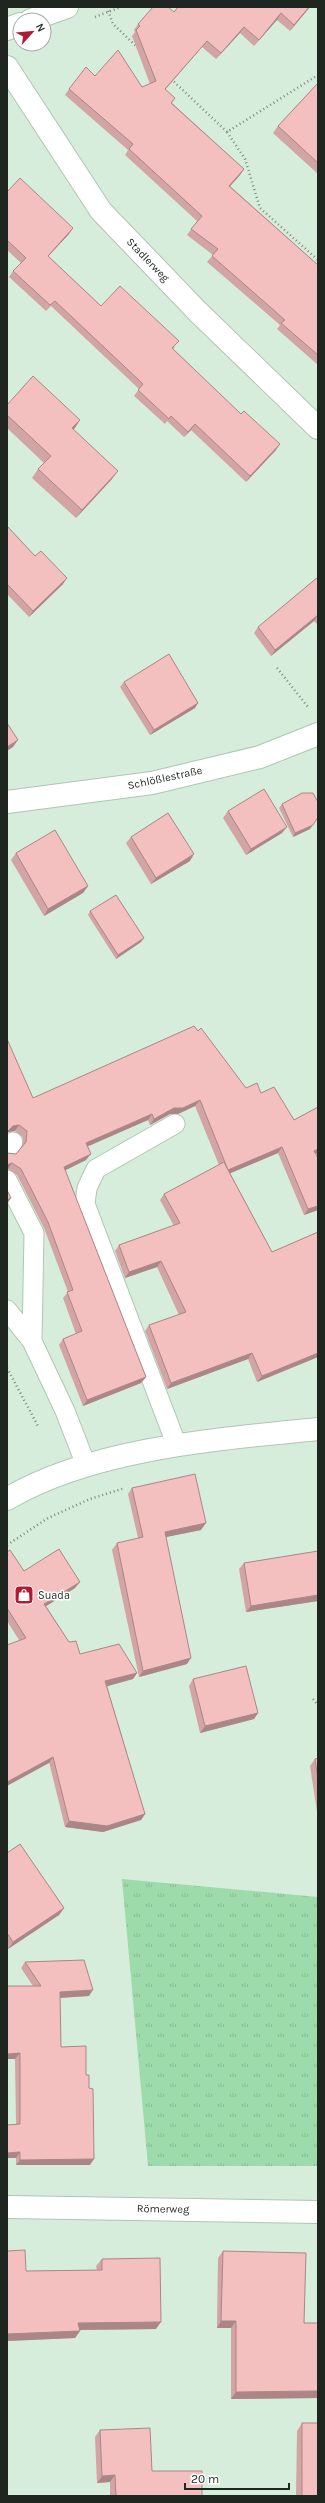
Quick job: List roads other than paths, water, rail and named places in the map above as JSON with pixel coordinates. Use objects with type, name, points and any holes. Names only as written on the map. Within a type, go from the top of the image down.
[{"type":"street","points":[[52,12],[67,7]]},
{"type":"street","name":"Stadlerweg","points":[[7,67],[101,211],[198,312],[318,428]]},
{"type":"street","name":"Schlößlestraße","points":[[7,802],[152,783],[260,757],[318,734]]},
{"type":"street","points":[[17,1490],[86,1465],[177,1446],[318,1429]]},
{"type":"street","name":"Römerweg","points":[[7,2207],[318,2212]]},
{"type":"lane","points":[[175,1124],[96,1169],[87,1188],[85,1204],[177,1446]]},
{"type":"lane","points":[[7,1180],[34,1233],[32,1341]]},
{"type":"lane","points":[[7,1310],[32,1341],[65,1411],[86,1465]]},
{"type":"place","name":"Suada","points":[[24,1595]]}]
